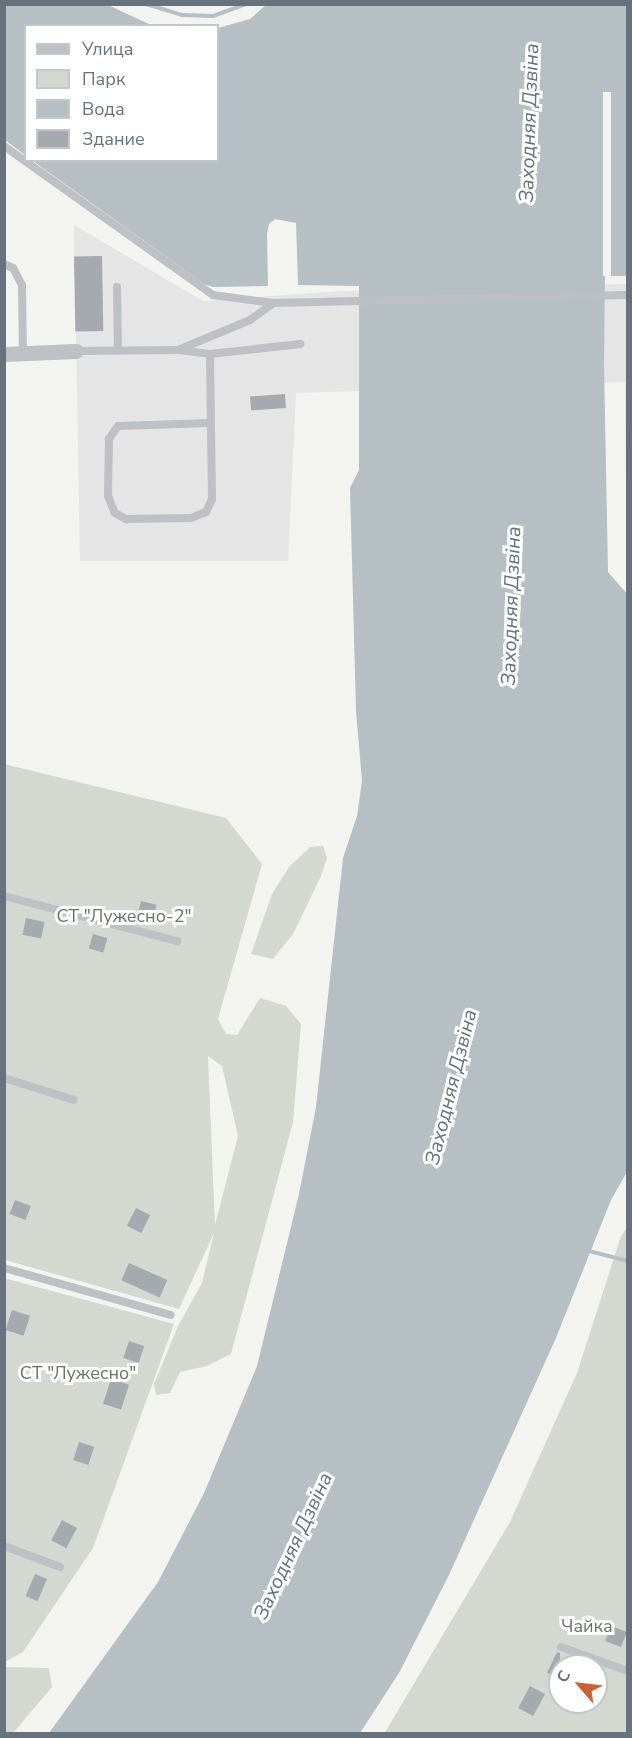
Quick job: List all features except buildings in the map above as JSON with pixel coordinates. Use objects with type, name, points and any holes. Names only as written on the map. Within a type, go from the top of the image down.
[{"type":"street","points":[[4,354],[76,351]]},
{"type":"lane","points":[[4,146],[24,160]]},
{"type":"lane","points":[[26,162],[213,295],[273,303],[627,296]]},
{"type":"lane","points":[[4,264],[13,268],[22,285],[23,354]]},
{"type":"lane","points":[[117,287],[118,350]]},
{"type":"lane","points":[[178,350],[250,320],[273,303]]},
{"type":"lane","points":[[76,351],[178,350],[210,354],[300,344]]},
{"type":"lane","points":[[209,423],[118,426],[109,439],[108,495],[115,513],[126,519],[191,518],[206,512],[212,499],[209,423],[210,354]]},
{"type":"lane","points":[[4,896],[177,941]]},
{"type":"lane","points":[[4,1078],[74,1100]]},
{"type":"lane","points":[[4,1278],[6,1268],[171,1315]]},
{"type":"lane","points":[[4,1546],[60,1567]]},
{"type":"lane","points":[[561,1647],[627,1671]]},
{"type":"shaded area","points":[[74,225],[203,301],[341,291],[627,284],[627,580],[625,382],[296,393],[288,561],[80,561]]},
{"type":"green space","name":"СТ \"Лужесно-2\"","points":[[4,764],[226,818],[262,864],[218,1019],[226,1034],[237,1035],[260,998],[286,1006],[301,1024],[293,1122],[231,1354],[207,1366],[180,1372],[170,1393],[156,1395],[154,1384],[178,1326],[202,1283],[214,1233],[179,1309],[5,1260]],"holes":[[[208,1056],[222,1066],[238,1136],[215,1225]]]},
{"type":"green space","points":[[323,846],[327,858],[321,876],[293,934],[273,959],[251,954],[272,894],[289,867],[310,847]]},
{"type":"green space","name":"Чайка","points":[[627,1228],[627,1733],[384,1734],[510,1522],[577,1373],[621,1236]]},
{"type":"green space","name":"СТ \"Лужесно\"","points":[[4,1278],[174,1324],[93,1548],[23,1652],[5,1662]]},
{"type":"green space","points":[[5,1667],[49,1668],[52,1687],[13,1733],[5,1733]]},
{"type":"water","points":[[5,4],[108,5],[149,24],[24,24],[24,154],[5,140]]},
{"type":"water","name":"Заходняя Дзвіна","points":[[266,5],[627,5],[627,276],[605,276],[604,364],[608,572],[628,595],[627,1172],[611,1200],[556,1338],[449,1575],[399,1673],[360,1733],[49,1733],[158,1582],[204,1493],[257,1366],[299,1194],[316,1107],[343,858],[357,816],[362,781],[356,711],[350,488],[359,470],[359,286],[298,285],[296,223],[275,219],[269,224],[267,234],[268,286],[213,287],[204,284],[34,162],[219,162],[219,28],[250,19]]},
{"type":"pier","points":[[603,92],[611,92],[611,276],[603,276]]},
{"type":"waterway","points":[[146,4],[182,15],[213,16],[246,4]]},
{"type":"waterway","points":[[585,1250],[628,1261]]}]
